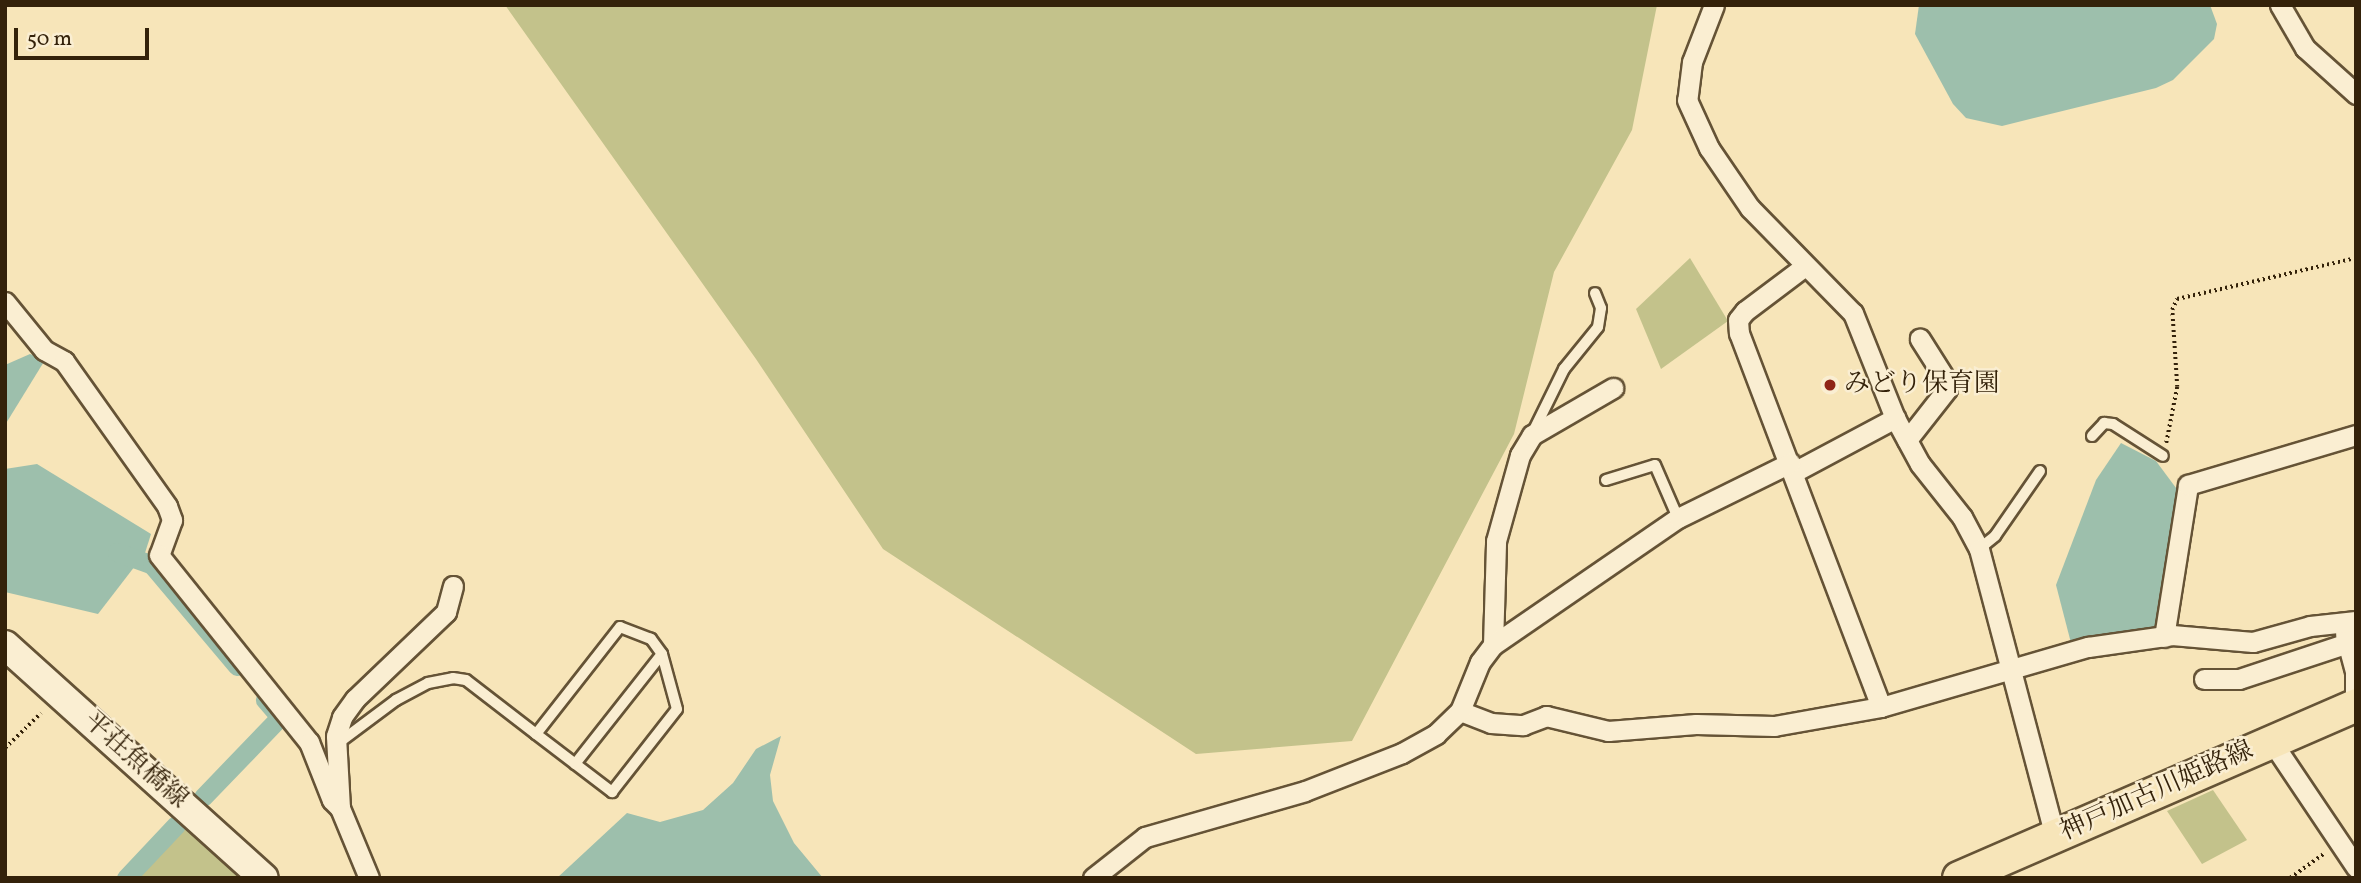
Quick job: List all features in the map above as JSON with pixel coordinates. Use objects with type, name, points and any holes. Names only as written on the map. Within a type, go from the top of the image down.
[{"type":"main road","name":"平荘魚橋線","points":[[5,645],[264,878]]},
{"type":"main road","name":"神戸加古川姫路線","points":[[1959,878],[2355,705]]},
{"type":"street","points":[[1714,5],[1692,62],[1687,100],[1709,148],[1750,208],[1805,266],[1829,284],[1853,313],[1895,418],[1979,549],[2055,836]]},
{"type":"street","points":[[2280,5],[2305,48],[2356,94]]},
{"type":"street","points":[[1805,266],[1738,320],[1881,707]]},
{"type":"street","points":[[5,302],[44,350],[64,361],[167,506],[172,520],[159,555],[309,743],[332,800],[340,808]]},
{"type":"street","points":[[1907,440],[1947,389],[1946,380],[1920,339]]},
{"type":"street","points":[[1493,645],[1496,541],[1508,490],[1532,435],[1613,388]]},
{"type":"street","points":[[1093,878],[1145,837],[1181,824],[1238,814],[1402,753],[1436,734],[1460,710],[1480,662],[1493,645],[1678,518],[1895,418]]},
{"type":"street","points":[[2164,637],[2188,485],[2356,435]]},
{"type":"street","points":[[369,878],[340,808],[336,744],[342,716],[446,612],[453,586]]},
{"type":"street","points":[[1460,710],[1491,723],[1523,725],[1546,716],[1608,731],[1696,724],[1774,726],[1881,707],[2088,647],[2164,637],[2253,642],[2348,622],[2348,643],[2355,671],[2355,705]]},
{"type":"street","points":[[2204,679],[2239,679],[2348,643]]},
{"type":"street","points":[[2272,742],[2356,867]]},
{"type":"lane","points":[[1532,435],[1564,369],[1598,327],[1601,308],[1594,293]]},
{"type":"lane","points":[[2092,436],[2104,424],[2113,424],[2163,456]]},
{"type":"lane","points":[[1606,480],[1656,465],[1678,518]]},
{"type":"lane","points":[[1979,549],[1995,536],[2040,471]]},
{"type":"lane","points":[[336,744],[396,700],[428,683],[453,678],[466,680],[536,734],[575,764],[612,792],[677,709],[662,654],[651,639],[620,627],[536,734]]},
{"type":"lane","points":[[575,764],[662,654]]},
{"type":"path","points":[[2163,456],[2177,387],[2172,310],[2177,299],[2356,258]]},
{"type":"path","points":[[5,748],[41,713]]},
{"type":"shaded area","points":[[505,5],[1657,5],[1632,130],[1554,272],[1514,434],[1352,741],[1196,754],[883,549],[756,359]]},
{"type":"shaded area","points":[[1919,5],[2210,5],[2217,24],[2214,39],[2173,80],[2156,88],[2002,126],[1966,118],[1953,104],[1915,34]]},
{"type":"shaded area","points":[[1690,258],[1728,321],[1661,369],[1636,309]]},
{"type":"shaded area","points":[[30,354],[45,360],[5,425],[5,365]]},
{"type":"shaded area","points":[[2121,443],[2156,461],[2179,492],[2155,633],[2071,643],[2056,585],[2096,480]]},
{"type":"shaded area","points":[[37,464],[151,534],[145,553],[98,614],[5,592],[5,469]]},
{"type":"shaded area","points":[[781,736],[770,775],[773,801],[794,843],[823,878],[557,878],[627,813],[660,822],[703,810],[733,783],[756,749]]},
{"type":"shaded area","points":[[2213,790],[2247,840],[2202,864],[2167,811]]},
{"type":"shaded area","points":[[187,822],[249,878],[131,878]]},
{"type":"waterway","points":[[117,552],[152,565],[237,666]]},
{"type":"waterway","points":[[203,797],[280,717],[265,700]]},
{"type":"waterway","points":[[126,878],[176,825]]},
{"type":"place","name":"みどり保育園","points":[[1830,385]]}]
